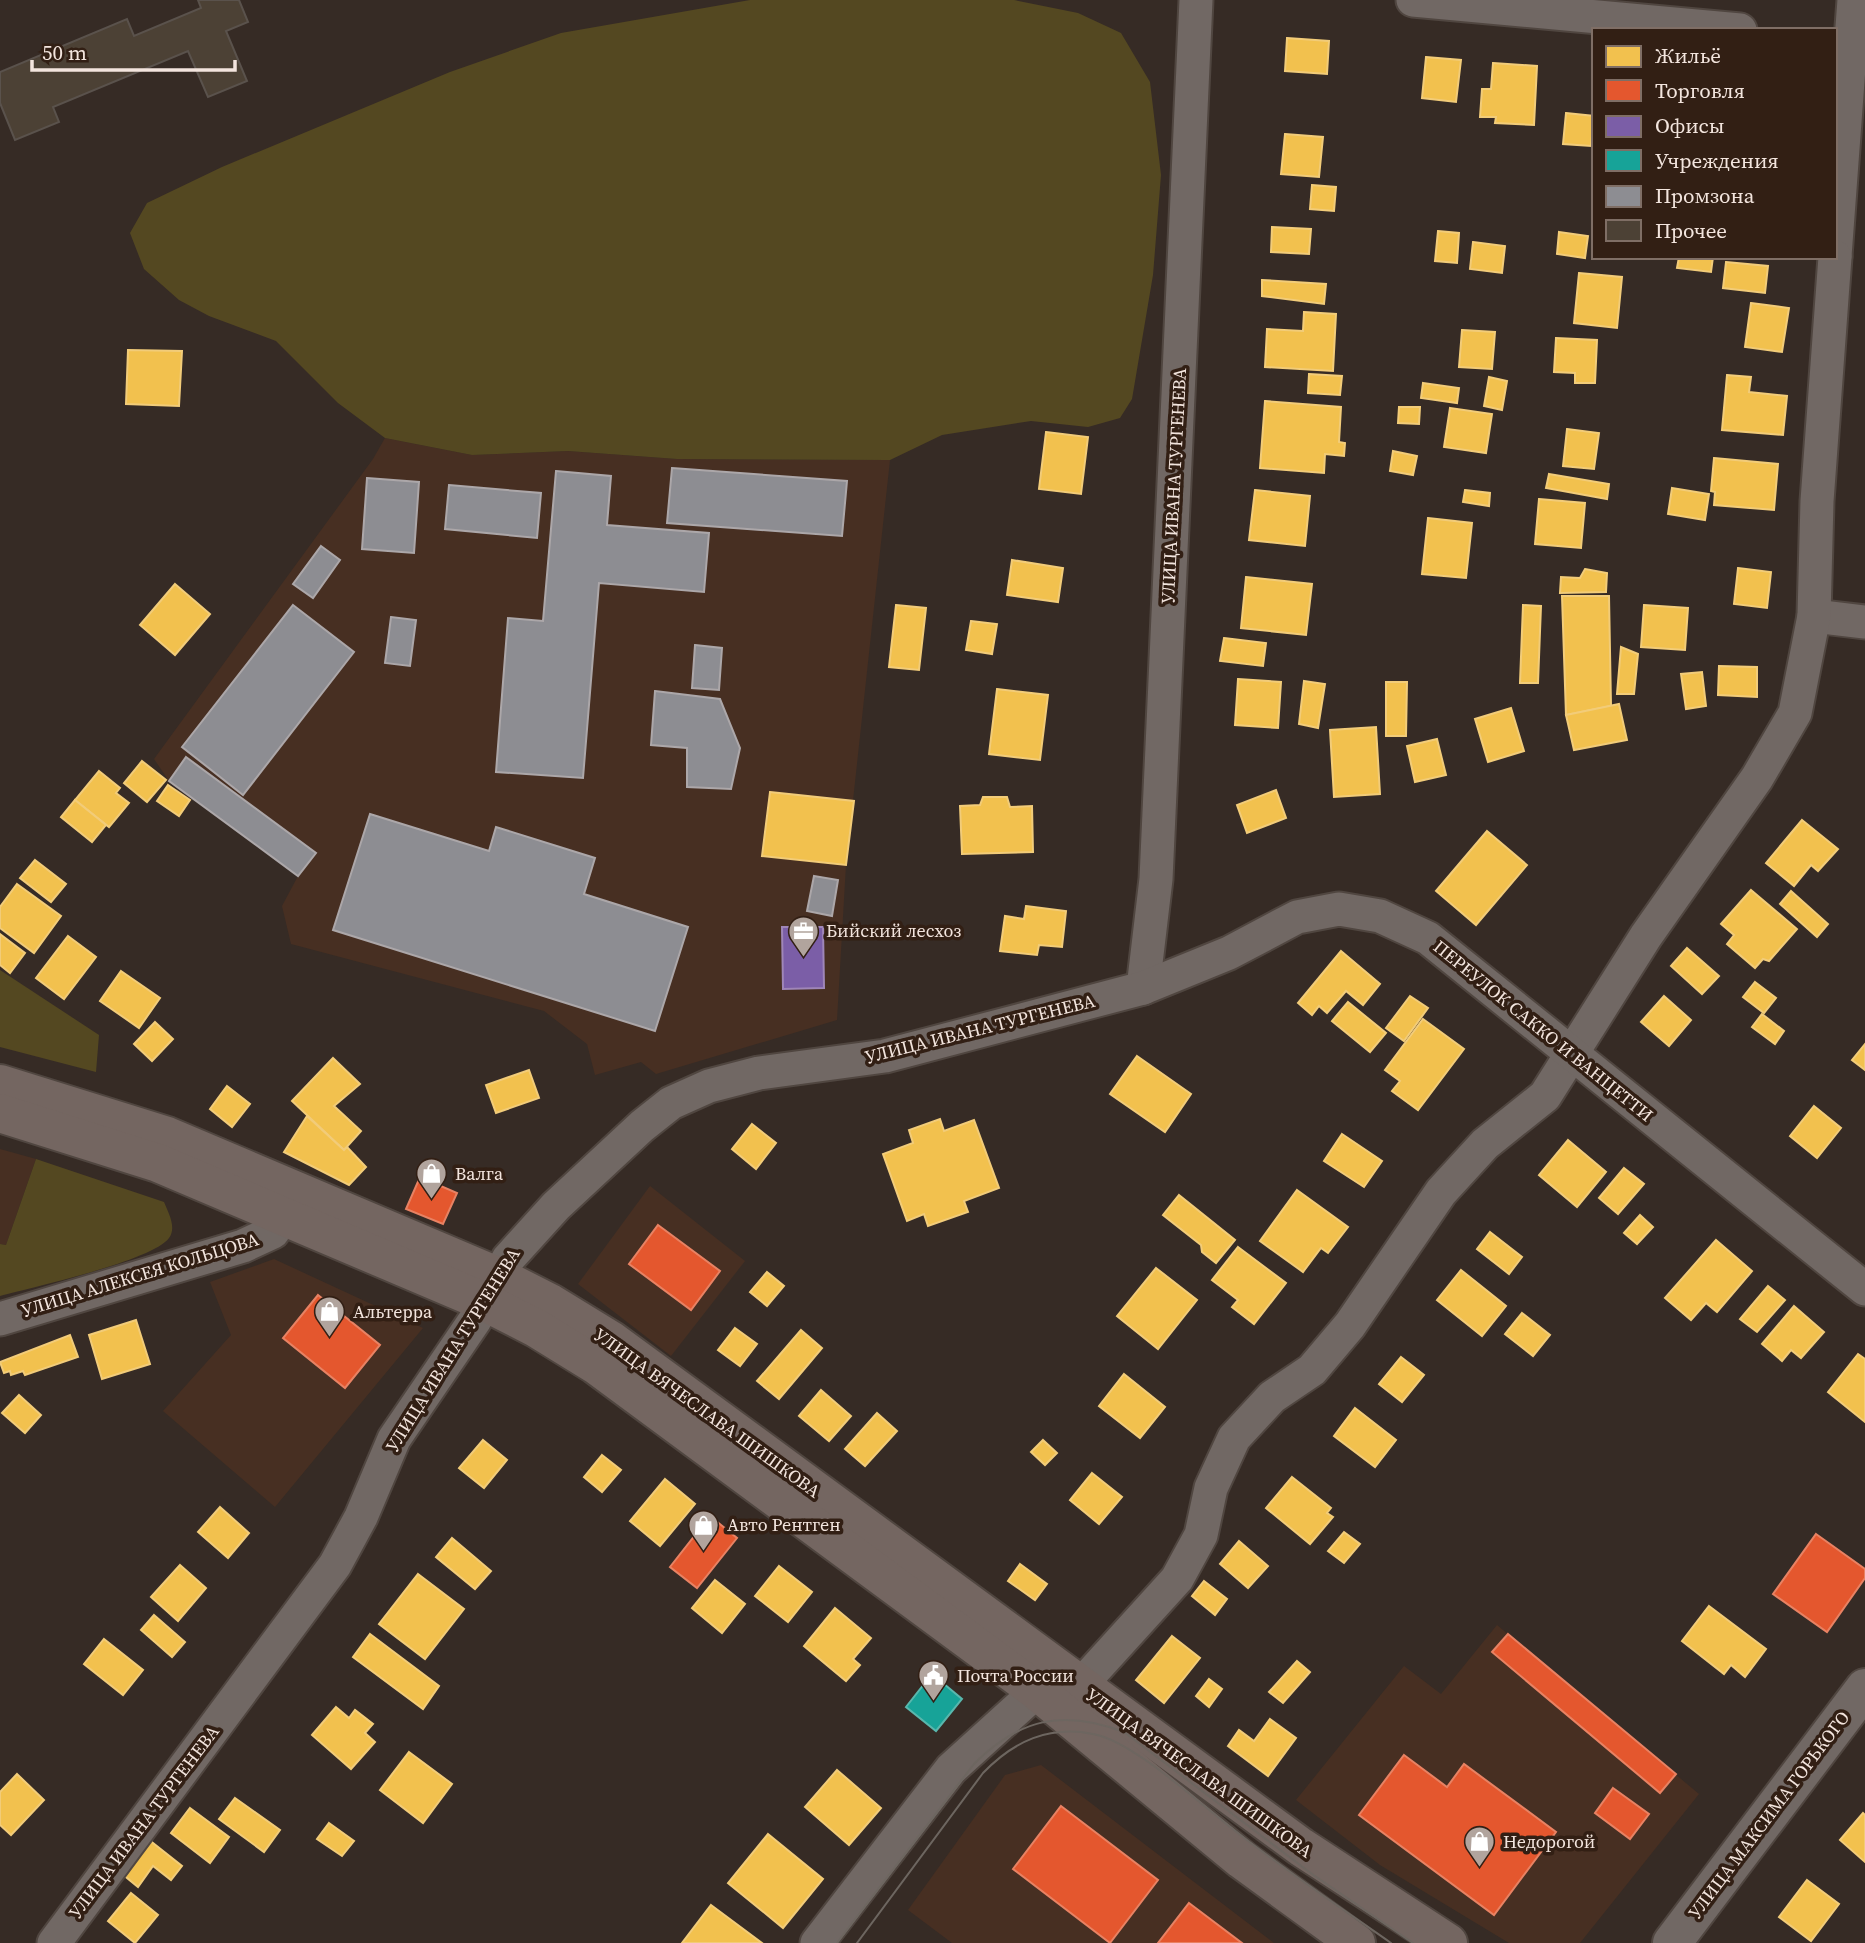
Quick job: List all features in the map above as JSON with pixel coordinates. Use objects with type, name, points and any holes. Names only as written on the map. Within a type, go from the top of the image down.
[{"type":"main road","name":"УЛИЦА ВЯЧЕСЛАВА ШИШКОВА","points":[[0,1084],[167,1136],[290,1202],[491,1289],[550,1303],[612,1341],[1079,1687],[1301,1847],[1448,1943]]},
{"type":"main road","name":"УЛИЦА ВЯЧЕСЛАВА ШИШКОВА","points":[[0,1113],[290,1202]]},
{"type":"main road","name":"УЛИЦА ВЯЧЕСЛАВА ШИШКОВА","points":[[491,1289],[536,1328],[596,1365],[1037,1691],[1242,1860],[1356,1943]]},
{"type":"main road","name":"УЛИЦА МАКСИМА ГОРЬКОГО","points":[[1672,1943],[1865,1688]]},
{"type":"street","name":"УЛИЦА ИВАНА ТУРГЕНЕВА","points":[[59,1941],[335,1564],[361,1517],[394,1439],[522,1241],[642,1126],[671,1103],[709,1086],[759,1073],[884,1056],[1143,988],[1156,879],[1196,0]]},
{"type":"street","points":[[1413,0],[1718,28]]},
{"type":"street","points":[[1837,227],[1854,0]]},
{"type":"street","points":[[1079,1687],[1177,1579],[1200,1535],[1212,1488],[1234,1438],[1272,1397],[1312,1370],[1350,1325],[1440,1192],[1485,1144],[1545,1096],[1646,936],[1757,778],[1796,713],[1814,616],[1817,501],[1835,259]]},
{"type":"street","points":[[1814,616],[1865,622]]},
{"type":"street","name":"ПЕРЕУЛОК САККО И ВАНЦЕТТИ","points":[[1143,988],[1229,953],[1297,917],[1339,909],[1380,916],[1428,938],[1865,1290]]},
{"type":"street","name":"УЛИЦА АЛЕКСЕЯ КОЛЬЦОВА","points":[[0,1319],[243,1246],[273,1232],[290,1202]]},
{"type":"street","points":[[817,1943],[951,1769],[1037,1691]]},
{"type":"shaded area","points":[[750,0],[1014,0],[1078,13],[1121,33],[1150,82],[1161,175],[1153,275],[1132,399],[1120,418],[1088,427],[1031,421],[942,435],[890,460],[677,459],[568,451],[472,455],[385,438],[338,403],[276,341],[209,316],[179,300],[144,269],[130,233],[147,203],[222,167],[450,72],[561,33]]},
{"type":"shaded area","name":"Бийский лесхоз","points":[[385,438],[472,455],[568,451],[677,459],[890,460],[846,865],[837,1020],[656,1074],[641,1062],[595,1075],[587,1044],[544,1011],[291,944],[282,906],[298,876],[169,781],[154,759],[373,459]]},
{"type":"shaded area","points":[[0,970],[99,1035],[96,1072],[0,1047]]},
{"type":"shaded area","points":[[0,1149],[36,1159],[6,1245],[0,1244]]},
{"type":"shaded area","points":[[36,1159],[164,1202],[172,1224],[169,1238],[140,1256],[117,1264],[0,1296],[0,1244],[6,1245]]},
{"type":"shaded area","points":[[650,1186],[745,1261],[671,1356],[578,1284]]},
{"type":"shaded area","points":[[274,1259],[423,1328],[275,1507],[163,1411],[231,1335],[210,1282]]},
{"type":"shaded area","points":[[1497,1625],[1699,1794],[1580,1943],[1509,1943],[1380,1865],[1296,1800],[1404,1666],[1441,1694]]},
{"type":"shaded area","points":[[1041,1765],[1274,1943],[952,1943],[908,1910],[1005,1775]]},
{"type":"building: Жильё","points":[[1287,38],[1329,41],[1327,74],[1285,71]]},
{"type":"building: Жильё","points":[[1426,57],[1461,60],[1456,102],[1422,98]]},
{"type":"building: Жильё","points":[[1493,63],[1537,66],[1534,125],[1495,123],[1496,117],[1480,117],[1482,89],[1491,89]]},
{"type":"building: Жильё","points":[[1566,113],[1592,116],[1591,146],[1563,144]]},
{"type":"building: Жильё","points":[[1285,134],[1323,137],[1319,177],[1281,174]]},
{"type":"building: Жильё","points":[[1312,185],[1336,187],[1334,211],[1310,209]]},
{"type":"building: Жильё","points":[[1272,227],[1311,229],[1309,254],[1271,252]]},
{"type":"building: Жильё","points":[[1438,231],[1459,233],[1457,263],[1435,261]]},
{"type":"building: Жильё","points":[[1559,232],[1588,236],[1585,258],[1557,254]]},
{"type":"building: Жильё","points":[[1473,242],[1505,246],[1502,273],[1470,269]]},
{"type":"building: Жильё","points":[[1679,259],[1713,259],[1711,272],[1677,268]]},
{"type":"building: Жильё","points":[[1726,262],[1768,266],[1765,293],[1723,288]]},
{"type":"building: Жильё","points":[[1579,273],[1622,277],[1617,328],[1574,323]]},
{"type":"building: Жильё","points":[[1262,280],[1326,284],[1324,304],[1262,296]]},
{"type":"building: Жильё","points":[[1751,303],[1789,308],[1782,352],[1745,347]]},
{"type":"building: Жильё","points":[[1304,312],[1336,314],[1333,371],[1265,367],[1267,329],[1303,331]]},
{"type":"building: Жильё","points":[[1462,330],[1495,332],[1492,369],[1459,367]]},
{"type":"building: Жильё","points":[[1556,338],[1597,340],[1595,383],[1575,383],[1575,373],[1554,372]]},
{"type":"building: Жильё","points":[[128,350],[182,351],[179,406],[126,404]]},
{"type":"building: Жильё","points":[[1309,374],[1342,376],[1340,395],[1308,393]]},
{"type":"building: Жильё","points":[[1727,375],[1751,377],[1749,392],[1787,396],[1783,435],[1722,430]]},
{"type":"building: Жильё","points":[[1489,377],[1507,381],[1502,410],[1484,406]]},
{"type":"building: Жильё","points":[[1423,383],[1459,388],[1457,403],[1421,398]]},
{"type":"building: Жильё","points":[[1265,401],[1341,407],[1339,442],[1345,443],[1344,456],[1325,454],[1324,473],[1260,468]]},
{"type":"building: Жильё","points":[[1399,407],[1420,407],[1419,424],[1398,423]]},
{"type":"building: Жильё","points":[[1450,408],[1492,414],[1486,453],[1444,447]]},
{"type":"building: Жильё","points":[[1567,429],[1599,433],[1594,469],[1563,466]]},
{"type":"building: Жильё","points":[[1046,432],[1088,437],[1081,494],[1039,489]]},
{"type":"building: Жильё","points":[[1393,451],[1417,456],[1413,475],[1390,471]]},
{"type":"building: Жильё","points":[[1714,458],[1778,464],[1774,510],[1714,505],[1715,492],[1711,491]]},
{"type":"building: Жильё","points":[[1549,474],[1609,484],[1607,499],[1546,488]]},
{"type":"building: Жильё","points":[[1672,488],[1709,494],[1705,520],[1668,514]]},
{"type":"building: Жильё","points":[[1255,490],[1310,496],[1305,546],[1249,540]]},
{"type":"building: Жильё","points":[[1465,490],[1490,493],[1489,506],[1463,502]]},
{"type":"building: Жильё","points":[[1539,499],[1585,503],[1581,548],[1535,544]]},
{"type":"building: Жильё","points":[[1428,518],[1472,523],[1466,578],[1422,574]]},
{"type":"building: Жильё","points":[[1012,560],[1063,568],[1058,602],[1007,595]]},
{"type":"building: Жильё","points":[[1738,568],[1771,572],[1767,608],[1734,604]]},
{"type":"building: Жильё","points":[[1585,569],[1607,573],[1606,592],[1560,593],[1561,577],[1580,578]]},
{"type":"building: Жильё","points":[[1246,577],[1312,584],[1306,635],[1241,628]]},
{"type":"building: Жильё","points":[[175,584],[210,614],[175,655],[140,625]]},
{"type":"building: Жильё","points":[[1562,596],[1609,596],[1611,706],[1566,715]]},
{"type":"building: Жильё","points":[[896,605],[926,608],[919,670],[889,667]]},
{"type":"building: Жильё","points":[[1523,605],[1541,606],[1538,683],[1520,683]]},
{"type":"building: Жильё","points":[[1644,605],[1688,608],[1685,650],[1641,647]]},
{"type":"building: Жильё","points":[[971,621],[997,624],[992,654],[966,650]]},
{"type":"building: Жильё","points":[[1224,638],[1266,643],[1263,666],[1220,661]]},
{"type":"building: Жильё","points":[[1621,647],[1638,654],[1634,694],[1617,694]]},
{"type":"building: Жильё","points":[[1719,666],[1757,667],[1757,697],[1718,695]]},
{"type":"building: Жильё","points":[[1702,672],[1706,706],[1686,709],[1681,674]]},
{"type":"building: Жильё","points":[[1238,679],[1281,682],[1278,728],[1235,725]]},
{"type":"building: Жильё","points":[[1304,681],[1325,684],[1318,728],[1299,724]]},
{"type":"building: Жильё","points":[[1386,682],[1407,682],[1406,736],[1386,736]]},
{"type":"building: Жильё","points":[[997,689],[1048,695],[1040,760],[989,754]]},
{"type":"building: Жильё","points":[[1619,704],[1627,740],[1574,750],[1566,715]]},
{"type":"building: Жильё","points":[[1511,708],[1524,751],[1488,762],[1475,719]]},
{"type":"building: Жильё","points":[[1376,727],[1380,794],[1334,797],[1330,730]]},
{"type":"building: Жильё","points":[[1437,739],[1446,775],[1415,782],[1407,746]]},
{"type":"building: Жильё","points":[[142,761],[166,780],[147,802],[124,783]]},
{"type":"building: Жильё","points":[[99,771],[120,788],[116,793],[129,803],[109,827],[75,800]]},
{"type":"building: Жильё","points":[[168,785],[190,800],[179,816],[157,801]]},
{"type":"building: Жильё","points":[[1276,790],[1286,818],[1247,833],[1237,805]]},
{"type":"building: Жильё","points":[[770,792],[854,801],[846,865],[762,856]]},
{"type":"building: Жильё","points":[[983,797],[1007,797],[1010,807],[1032,806],[1033,852],[962,854],[960,806],[980,805]]},
{"type":"building: Жильё","points":[[75,800],[106,825],[92,842],[61,817]]},
{"type":"building: Жильё","points":[[1802,820],[1838,849],[1818,871],[1811,865],[1794,886],[1766,863]]},
{"type":"building: Жильё","points":[[1487,831],[1527,865],[1476,925],[1436,891]]},
{"type":"building: Жильё","points":[[35,860],[66,884],[51,902],[20,878]]},
{"type":"building: Жильё","points":[[17,884],[61,916],[34,953],[0,928],[0,907]]},
{"type":"building: Жильё","points":[[1751,890],[1797,929],[1769,961],[1763,959],[1755,968],[1727,944],[1734,935],[1721,924]]},
{"type":"building: Жильё","points":[[1791,891],[1828,924],[1817,937],[1780,904]]},
{"type":"building: Жильё","points":[[1026,906],[1066,911],[1062,947],[1039,945],[1037,955],[1000,951],[1005,916],[1024,919]]},
{"type":"building: Жильё","points":[[0,934],[25,953],[10,973],[0,965]]},
{"type":"building: Жильё","points":[[68,936],[96,957],[64,999],[36,978]]},
{"type":"building: Жильё","points":[[1687,948],[1719,976],[1702,994],[1671,966]]},
{"type":"building: Жильё","points":[[1341,951],[1380,984],[1363,1005],[1346,991],[1327,1013],[1319,1006],[1312,1015],[1298,1003]]},
{"type":"building: Жильё","points":[[121,971],[160,998],[139,1028],[100,1001]]},
{"type":"building: Жильё","points":[[1755,982],[1776,998],[1764,1013],[1743,997]]},
{"type":"building: Жильё","points":[[1410,996],[1428,1008],[1404,1041],[1386,1028]]},
{"type":"building: Жильё","points":[[1664,996],[1691,1020],[1669,1046],[1641,1022]]},
{"type":"building: Жильё","points":[[1348,1002],[1386,1033],[1370,1052],[1332,1021]]},
{"type":"building: Жильё","points":[[1762,1014],[1784,1031],[1775,1044],[1752,1027]]},
{"type":"building: Жильё","points":[[1423,1019],[1464,1049],[1418,1110],[1392,1091],[1400,1081],[1385,1070]]},
{"type":"building: Жильё","points":[[155,1022],[173,1039],[152,1061],[134,1044]]},
{"type":"building: Жильё","points":[[1865,1044],[1865,1070],[1852,1060]]},
{"type":"building: Жильё","points":[[1137,1056],[1191,1094],[1165,1132],[1110,1094]]},
{"type":"building: Жильё","points":[[333,1058],[360,1084],[334,1106],[361,1131],[344,1150],[292,1101]]},
{"type":"building: Жильё","points":[[529,1070],[539,1098],[496,1113],[486,1085]]},
{"type":"building: Жильё","points":[[227,1086],[250,1104],[232,1127],[210,1109]]},
{"type":"building: Жильё","points":[[1814,1106],[1841,1128],[1817,1158],[1790,1136]]},
{"type":"building: Жильё","points":[[307,1116],[344,1150],[347,1147],[366,1167],[349,1185],[284,1152]]},
{"type":"building: Жильё","points":[[940,1119],[944,1131],[974,1120],[999,1188],[964,1201],[968,1212],[928,1226],[924,1214],[907,1221],[883,1154],[913,1143],[909,1130]]},
{"type":"building: Жильё","points":[[752,1124],[776,1143],[756,1169],[732,1149]]},
{"type":"building: Жильё","points":[[1342,1134],[1382,1161],[1364,1187],[1324,1161]]},
{"type":"building: Жильё","points":[[1568,1140],[1606,1172],[1577,1207],[1539,1175]]},
{"type":"building: Жильё","points":[[1624,1168],[1644,1184],[1618,1214],[1599,1198]]},
{"type":"building: Жильё","points":[[1297,1190],[1348,1227],[1328,1253],[1321,1248],[1303,1272],[1260,1241]]},
{"type":"building: Жильё","points":[[1179,1195],[1235,1240],[1216,1263],[1202,1252],[1201,1245],[1163,1215]]},
{"type":"building: Жильё","points":[[1640,1215],[1653,1227],[1637,1244],[1624,1233]]},
{"type":"building: Жильё","points":[[1490,1232],[1522,1257],[1509,1274],[1477,1249]]},
{"type":"building: Жильё","points":[[1716,1240],[1752,1271],[1717,1312],[1706,1303],[1691,1320],[1665,1298]]},
{"type":"building: Жильё","points":[[1238,1247],[1286,1283],[1254,1324],[1232,1307],[1238,1300],[1212,1280]]},
{"type":"building: Жильё","points":[[1156,1268],[1197,1300],[1158,1349],[1117,1316]]},
{"type":"building: Жильё","points":[[1461,1270],[1506,1306],[1482,1336],[1437,1300]]},
{"type":"building: Жильё","points":[[767,1272],[784,1286],[767,1306],[750,1292]]},
{"type":"building: Жильё","points":[[1768,1286],[1785,1300],[1757,1332],[1740,1319]]},
{"type":"building: Жильё","points":[[1794,1306],[1824,1332],[1801,1358],[1791,1350],[1782,1361],[1762,1344]]},
{"type":"building: Жильё","points":[[1522,1313],[1550,1335],[1533,1356],[1505,1334]]},
{"type":"building: Жильё","points":[[136,1320],[150,1364],[102,1379],[89,1335]]},
{"type":"building: Жильё","points":[[735,1328],[757,1344],[740,1366],[718,1350]]},
{"type":"building: Жильё","points":[[801,1330],[822,1348],[779,1399],[757,1381]]},
{"type":"building: Жильё","points":[[70,1335],[78,1357],[25,1375],[23,1371],[11,1375],[10,1371],[4,1373],[0,1362]]},
{"type":"building: Жильё","points":[[1858,1354],[1865,1359],[1865,1422],[1828,1392]]},
{"type":"building: Жильё","points":[[1401,1357],[1424,1375],[1402,1402],[1379,1384]]},
{"type":"building: Жильё","points":[[1124,1374],[1165,1407],[1140,1438],[1099,1406]]},
{"type":"building: Жильё","points":[[821,1390],[851,1416],[829,1441],[799,1416]]},
{"type":"building: Жильё","points":[[19,1395],[41,1415],[25,1433],[2,1413]]},
{"type":"building: Жильё","points":[[1355,1408],[1396,1440],[1375,1467],[1334,1436]]},
{"type":"building: Жильё","points":[[877,1413],[897,1431],[865,1466],[845,1449]]},
{"type":"building: Жильё","points":[[483,1440],[507,1460],[484,1488],[459,1468]]},
{"type":"building: Жильё","points":[[1043,1440],[1057,1453],[1045,1465],[1031,1452]]},
{"type":"building: Жильё","points":[[602,1455],[621,1470],[602,1492],[584,1477]]},
{"type":"building: Жильё","points":[[1092,1473],[1122,1497],[1099,1524],[1070,1500]]},
{"type":"building: Жильё","points":[[1292,1477],[1331,1508],[1327,1513],[1333,1517],[1310,1544],[1266,1508]]},
{"type":"building: Жильё","points":[[665,1479],[695,1504],[660,1546],[630,1521]]},
{"type":"building: Жильё","points":[[220,1507],[249,1533],[228,1558],[198,1532]]},
{"type":"building: Жильё","points":[[1344,1532],[1360,1544],[1344,1563],[1328,1551]]},
{"type":"building: Жильё","points":[[452,1538],[491,1571],[475,1589],[436,1557]]},
{"type":"building: Жильё","points":[[1239,1541],[1268,1566],[1248,1588],[1220,1564]]},
{"type":"building: Жильё","points":[[1020,1564],[1047,1584],[1035,1600],[1008,1581]]},
{"type":"building: Жильё","points":[[180,1565],[206,1588],[178,1621],[151,1597]]},
{"type":"building: Жильё","points":[[779,1566],[812,1592],[788,1622],[755,1596]]},
{"type":"building: Жильё","points":[[418,1574],[464,1609],[425,1659],[379,1624]]},
{"type":"building: Жильё","points":[[715,1580],[745,1604],[722,1633],[692,1608]]},
{"type":"building: Жильё","points":[[1204,1581],[1227,1599],[1215,1615],[1192,1596]]},
{"type":"building: Жильё","points":[[1709,1606],[1766,1649],[1745,1677],[1731,1665],[1724,1674],[1682,1641]]},
{"type":"building: Жильё","points":[[835,1608],[871,1638],[853,1659],[860,1665],[846,1681],[804,1646]]},
{"type":"building: Жильё","points":[[154,1615],[185,1642],[172,1657],[141,1630]]},
{"type":"building: Жильё","points":[[370,1634],[439,1686],[423,1709],[353,1657]]},
{"type":"building: Жильё","points":[[1172,1636],[1200,1658],[1164,1703],[1136,1680]]},
{"type":"building: Жильё","points":[[104,1639],[143,1670],[123,1695],[84,1664]]},
{"type":"building: Жильё","points":[[1297,1661],[1310,1672],[1283,1703],[1269,1692]]},
{"type":"building: Жильё","points":[[1209,1679],[1222,1689],[1209,1707],[1196,1696]]},
{"type":"building: Жильё","points":[[336,1707],[349,1718],[355,1710],[373,1724],[365,1733],[375,1742],[351,1769],[312,1735]]},
{"type":"building: Жильё","points":[[1270,1719],[1296,1738],[1268,1776],[1228,1746],[1239,1730],[1254,1741]]},
{"type":"building: Жильё","points":[[409,1752],[452,1784],[423,1823],[380,1790]]},
{"type":"building: Жильё","points":[[837,1770],[881,1808],[849,1845],[805,1807]]},
{"type":"building: Жильё","points":[[17,1774],[44,1800],[11,1835],[0,1825],[0,1792]]},
{"type":"building: Жильё","points":[[235,1798],[280,1830],[264,1852],[219,1819]]},
{"type":"building: Жильё","points":[[190,1808],[229,1837],[210,1863],[171,1833]]},
{"type":"building: Жильё","points":[[1863,1813],[1865,1815],[1865,1862],[1840,1840]]},
{"type":"building: Жильё","points":[[329,1823],[354,1841],[342,1856],[317,1839]]},
{"type":"building: Жильё","points":[[768,1834],[823,1879],[783,1928],[728,1883]]},
{"type":"building: Жильё","points":[[148,1839],[182,1866],[171,1880],[153,1866],[138,1887],[121,1873]]},
{"type":"building: Жильё","points":[[1807,1880],[1839,1904],[1811,1941],[1779,1917]]},
{"type":"building: Жильё","points":[[131,1893],[158,1915],[135,1943],[108,1921]]},
{"type":"building: Жильё","points":[[711,1905],[762,1943],[682,1943]]},
{"type":"building: Торговля","name":"Валга","points":[[420,1177],[457,1193],[443,1224],[406,1209]]},
{"type":"building: Торговля","points":[[658,1225],[720,1271],[691,1310],[629,1264]]},
{"type":"building: Торговля","points":[[318,1295],[380,1345],[345,1388],[283,1338]]},
{"type":"building: Торговля","name":"Авто Рентген","points":[[710,1516],[737,1538],[697,1588],[670,1567]]},
{"type":"building: Торговля","points":[[1816,1534],[1865,1569],[1865,1578],[1827,1632],[1773,1594]]},
{"type":"building: Торговля","points":[[1508,1634],[1676,1774],[1660,1793],[1492,1652]]},
{"type":"building: Торговля","name":"Недорогой","points":[[1404,1755],[1447,1787],[1464,1764],[1556,1832],[1494,1915],[1359,1815]]},
{"type":"building: Торговля","points":[[1613,1788],[1649,1814],[1630,1839],[1595,1813]]},
{"type":"building: Торговля","points":[[1061,1806],[1158,1880],[1110,1943],[1013,1869]]},
{"type":"building: Торговля","points":[[1189,1903],[1242,1943],[1158,1943]]},
{"type":"building: Офисы","name":"Бийский лесхоз","points":[[782,927],[823,927],[824,988],[783,989]]},
{"type":"building: Учреждения","name":"Почта России","points":[[932,1674],[962,1699],[936,1731],[906,1707]]},
{"type":"building: Промзона","points":[[672,468],[847,481],[842,536],[667,523]]},
{"type":"building: Промзона","points":[[556,471],[611,476],[607,525],[709,533],[704,592],[599,583],[583,778],[496,772],[508,618],[543,621]]},
{"type":"building: Промзона","points":[[367,478],[419,482],[414,553],[362,549]]},
{"type":"building: Промзона","points":[[449,485],[541,493],[537,538],[445,529]]},
{"type":"building: Промзона","points":[[321,546],[340,560],[313,598],[293,584]]},
{"type":"building: Промзона","points":[[293,605],[354,652],[243,795],[182,747]]},
{"type":"building: Промзона","points":[[391,617],[416,620],[410,666],[385,663]]},
{"type":"building: Промзона","points":[[695,645],[722,648],[719,690],[692,688]]},
{"type":"building: Промзона","points":[[655,691],[720,699],[740,748],[731,789],[687,787],[687,748],[651,745]]},
{"type":"building: Промзона","points":[[186,757],[316,853],[298,876],[169,781]]},
{"type":"building: Промзона","points":[[370,814],[489,851],[496,827],[595,858],[584,894],[688,927],[655,1031],[333,930]]},
{"type":"building: Промзона","points":[[814,876],[838,880],[832,916],[807,911]]},
{"type":"building: Прочее","points":[[198,0],[239,0],[248,22],[226,31],[247,81],[208,97],[188,51],[53,107],[59,122],[15,140],[0,103],[0,72],[127,19],[134,36],[201,8]]},
{"type":"tram line","points":[[837,1943],[974,1764],[1008,1736],[1044,1722],[1062,1720],[1082,1721],[1124,1732],[1312,1874],[1413,1943]]},
{"type":"tram line","points":[[857,1943],[983,1773],[1020,1744],[1033,1738],[1062,1732],[1093,1734],[1127,1748],[1166,1775],[1273,1859],[1391,1943]]},
{"type":"place","name":"Бийский лесхоз","points":[[803,958]]},
{"type":"place","name":"Валга","points":[[432,1201]]},
{"type":"place","name":"Альтерра","points":[[330,1339]]},
{"type":"place","name":"Авто Рентген","points":[[704,1552]]},
{"type":"place","name":"Почта России","points":[[934,1703]]},
{"type":"place","name":"Недорогой","points":[[1480,1869]]}]
